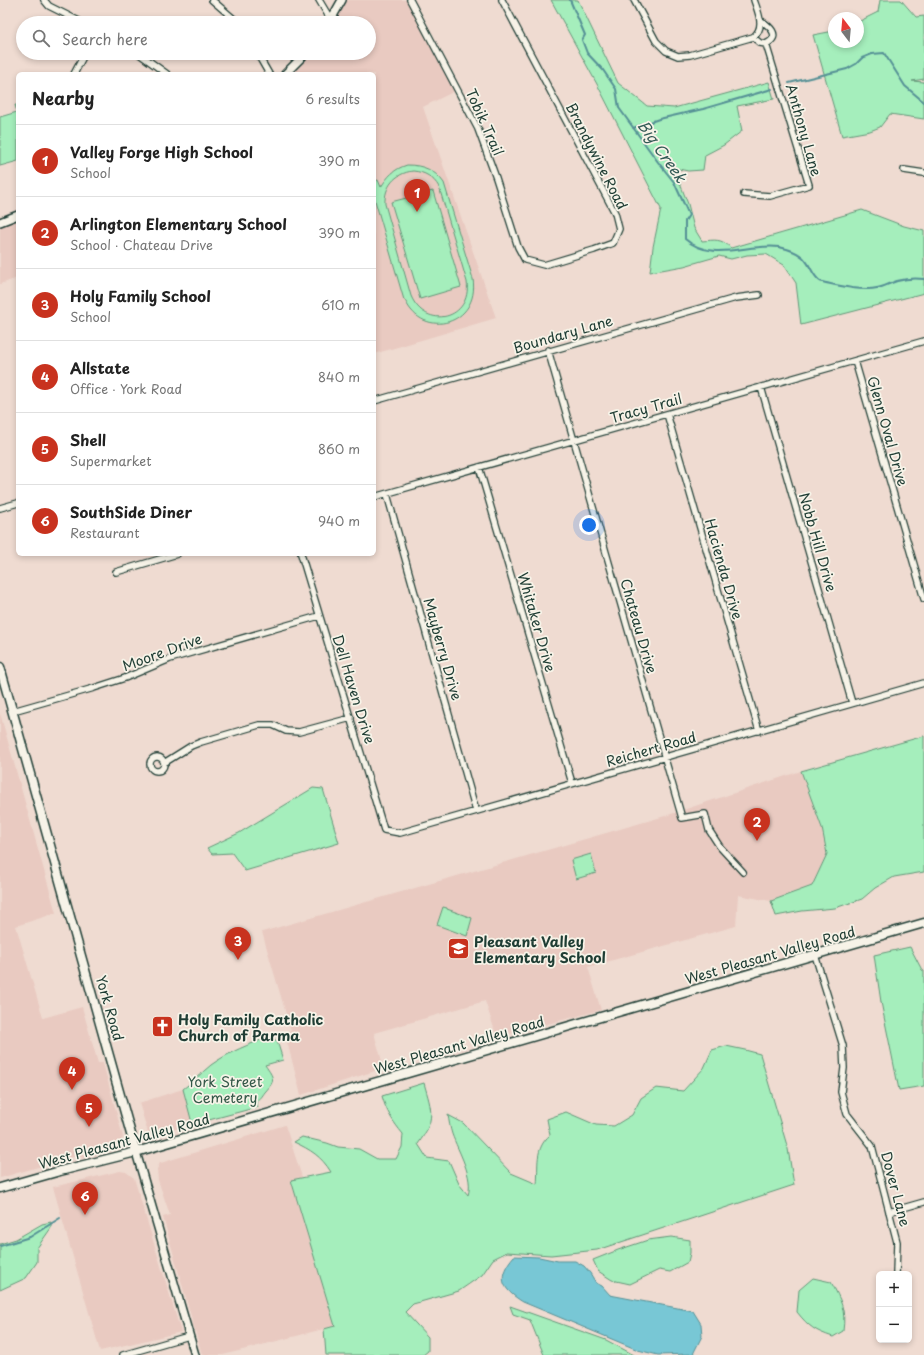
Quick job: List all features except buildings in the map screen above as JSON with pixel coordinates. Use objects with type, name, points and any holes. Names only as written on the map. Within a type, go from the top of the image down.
[{"type":"main road","name":"York Road","points":[[0,667],[136,1152]]},
{"type":"main road","name":"West Pleasant Valley Road","points":[[0,1188],[136,1152],[924,923]]},
{"type":"street","points":[[44,0],[49,6],[69,16]]},
{"type":"street","points":[[212,0],[231,16]]},
{"type":"street","points":[[319,0],[327,16]]},
{"type":"street","points":[[333,16],[342,0]]},
{"type":"street","name":"Tobik Trail","points":[[410,0],[478,129],[496,178],[518,247],[526,260]]},
{"type":"street","name":"Brandywine Road","points":[[502,0],[615,213],[620,228],[613,243],[594,250],[544,265],[526,260]]},
{"type":"street","points":[[634,0],[656,41],[666,51],[678,56],[690,55],[753,37],[760,28],[760,20],[754,0]]},
{"type":"street","points":[[753,37],[760,43],[766,44],[773,38],[774,32],[772,28],[760,20]]},
{"type":"street","name":"Anthony Lane","points":[[744,194],[770,196],[809,185],[766,44]]},
{"type":"street","points":[[75,72],[82,60]]},
{"type":"street","points":[[148,60],[164,72]]},
{"type":"street","points":[[261,60],[268,72]]},
{"type":"street","points":[[287,72],[299,60]]},
{"type":"street","points":[[904,170],[924,173]]},
{"type":"street","points":[[0,222],[16,216]]},
{"type":"street","name":"Boundary Lane","points":[[376,400],[548,350],[736,298],[759,295]]},
{"type":"street","name":"Tracy Trail","points":[[376,497],[924,341]]},
{"type":"street","name":"Chateau Drive","points":[[548,350],[682,818],[705,814],[709,830],[720,847],[743,872]]},
{"type":"street","name":"Glenn Oval Drive","points":[[855,361],[924,599]]},
{"type":"street","name":"Nobb Hill Drive","points":[[761,387],[852,703]]},
{"type":"street","name":"Hacienda Drive","points":[[667,414],[759,731]]},
{"type":"street","name":"Whitaker Drive","points":[[479,467],[572,783]]},
{"type":"street","name":"Mayberry Drive","points":[[387,494],[476,811]]},
{"type":"street","points":[[0,508],[16,504]]},
{"type":"street","points":[[116,572],[170,556]]},
{"type":"street","name":"Dell Haven Drive","points":[[302,556],[384,830]]},
{"type":"street","name":"Moore Drive","points":[[13,711],[94,688],[124,678],[170,659],[319,616]]},
{"type":"street","name":"Reichert Road","points":[[384,830],[400,833],[924,683]]},
{"type":"street","points":[[164,763],[191,746],[201,742],[259,725],[273,725],[286,731],[299,732],[351,718]]},
{"type":"street","name":"Dover Lane","points":[[816,955],[843,1046],[844,1068],[841,1092],[847,1114],[872,1146],[897,1242],[896,1271]]},
{"type":"street","name":"York Road","points":[[136,1152],[194,1355]]},
{"type":"street","points":[[889,1212],[924,1202]]},
{"type":"street","points":[[124,1355],[189,1336]]},
{"type":"shaded area","points":[[342,0],[410,0],[457,90],[423,107],[496,318],[376,353],[376,72],[287,72],[299,60],[376,60],[376,16],[333,16]]},
{"type":"shaded area","points":[[16,216],[16,279],[0,284],[0,222]]},
{"type":"shaded area","points":[[0,713],[56,913],[16,926],[43,1018],[82,1007],[98,1063],[103,1063],[123,1137],[119,1147],[105,1153],[82,1158],[80,1155],[0,1178]]},
{"type":"shaded area","name":"Pleasant Valley Elementary School","points":[[801,771],[822,828],[827,855],[812,886],[771,901],[738,895],[736,926],[588,967],[601,1010],[497,1037],[485,1001],[374,1033],[384,1068],[301,1095],[285,1034],[291,1031],[262,932],[665,816]]},
{"type":"shaded area","points":[[183,1089],[192,1123],[190,1125],[149,1136],[139,1103]]},
{"type":"shaded area","points":[[285,1125],[302,1177],[291,1181],[335,1326],[223,1355],[202,1355],[163,1217],[170,1215],[158,1180],[157,1169],[160,1163]]},
{"type":"shaded area","points":[[120,1171],[126,1172],[134,1178],[181,1332],[100,1351],[53,1187]]},
{"type":"green space","points":[[551,0],[578,0],[618,83],[647,106],[674,108],[769,82],[774,99],[737,106],[742,131],[724,145],[705,155],[703,170],[688,171],[674,168],[688,204],[694,228],[702,241],[721,241],[731,248],[862,210],[904,226],[924,231],[924,293],[801,325],[796,283],[784,265],[766,254],[747,255],[731,259],[719,256],[684,266],[650,272],[653,247],[661,209],[598,86]]},
{"type":"green space","points":[[880,0],[901,0],[916,17],[924,16],[924,79],[912,81],[924,82],[924,119],[890,114],[880,127],[870,131],[842,136],[813,35],[828,32],[828,48],[864,48],[864,19],[878,12]]},
{"type":"green space","points":[[16,112],[16,162],[0,166],[0,117]]},
{"type":"green space","points":[[407,165],[423,167],[437,175],[444,183],[473,279],[473,295],[468,307],[459,316],[448,322],[436,323],[424,320],[413,313],[404,300],[376,204],[376,180],[378,180],[381,187],[386,179],[398,169]],"holes":[[[413,171],[425,174],[434,180],[439,187],[467,282],[467,295],[462,305],[455,312],[446,316],[437,317],[427,314],[418,307],[411,296],[385,204],[386,192],[396,178],[407,172]]]},
{"type":"green space","points":[[433,191],[461,287],[420,299],[391,202]]},
{"type":"green space","points":[[924,736],[924,872],[894,877],[875,888],[862,899],[835,908],[802,911],[776,916],[771,901],[812,886],[827,854],[822,828],[801,771]]},
{"type":"green space","points":[[313,788],[323,789],[339,843],[245,871],[232,853],[212,854],[207,848],[239,833]]},
{"type":"green space","points":[[591,854],[596,873],[576,879],[571,860]]},
{"type":"green space","points":[[443,907],[472,918],[467,936],[437,925]]},
{"type":"green space","points":[[910,947],[922,970],[924,971],[924,1086],[899,1090],[881,1002],[874,955]]},
{"type":"green space","name":"York Street Cemetery","points":[[270,1037],[277,1041],[283,1060],[265,1065],[272,1076],[272,1082],[261,1097],[256,1101],[258,1107],[190,1125],[192,1123],[183,1089],[211,1065],[225,1056]]},
{"type":"green space","points":[[726,1046],[760,1054],[788,1149],[794,1185],[597,1250],[551,1255],[507,1252],[493,1259],[482,1275],[459,1291],[413,1304],[405,1312],[428,1337],[428,1351],[423,1355],[326,1355],[324,1329],[335,1326],[291,1180],[331,1172],[315,1154],[294,1142],[302,1137],[338,1147],[359,1149],[377,1159],[396,1159],[402,1147],[403,1134],[390,1116],[382,1096],[424,1083],[431,1115],[428,1128],[418,1144],[427,1158],[449,1161],[459,1184],[468,1195],[469,1180],[467,1172],[452,1134],[448,1115],[463,1123],[511,1173],[537,1184],[539,1152],[545,1140],[550,1135],[547,1119],[566,1112],[596,1125],[614,1126],[632,1115],[641,1098],[656,1088],[683,1091],[704,1068],[712,1050]]},
{"type":"green space","points":[[51,1222],[51,1228],[37,1248],[37,1262],[26,1278],[0,1290],[0,1244],[16,1239],[42,1224]]},
{"type":"green space","points":[[671,1237],[690,1240],[688,1262],[670,1272],[659,1270],[630,1284],[612,1280],[598,1271],[593,1260],[648,1240]]},
{"type":"green space","points":[[813,1278],[831,1282],[842,1305],[844,1317],[843,1331],[833,1337],[821,1333],[813,1328],[797,1312],[799,1290]]},
{"type":"green space","points":[[510,1306],[606,1340],[634,1355],[544,1355],[530,1320],[513,1314]]},
{"type":"water","points":[[514,1256],[539,1257],[558,1261],[575,1261],[584,1266],[596,1283],[602,1286],[610,1295],[693,1311],[701,1324],[702,1336],[693,1354],[658,1355],[638,1350],[523,1302],[515,1297],[506,1287],[503,1276]]},
{"type":"waterway","name":"Big Creek","points":[[570,0],[585,35],[582,40],[587,53],[603,70],[616,89],[619,108],[674,182],[689,215],[685,221],[685,239],[696,246],[707,250],[718,251],[767,246],[779,247],[794,251],[804,258],[820,281],[852,288],[874,289],[900,280],[924,279]]},
{"type":"waterway","points":[[789,83],[847,69],[856,64],[862,58],[872,54],[884,53],[905,86],[924,102]]},
{"type":"waterway","points":[[633,128],[659,119],[703,109],[772,89]]},
{"type":"waterway","points":[[0,1246],[30,1237],[60,1218]]},
{"type":"place","name":"Valley Forge High School","points":[[417,212]]},
{"type":"place","name":"Arlington Elementary School","points":[[757,841]]},
{"type":"place","name":"Pleasant Valley Elementary School","points":[[459,949]]},
{"type":"place","name":"Holy Family School","points":[[238,960]]},
{"type":"place","name":"Holy Family Catholic Church of Parma","points":[[162,1027]]},
{"type":"place","name":"Allstate","points":[[72,1090]]},
{"type":"place","name":"Shell","points":[[89,1127]]},
{"type":"place","name":"SouthSide Diner","points":[[85,1215]]}]
